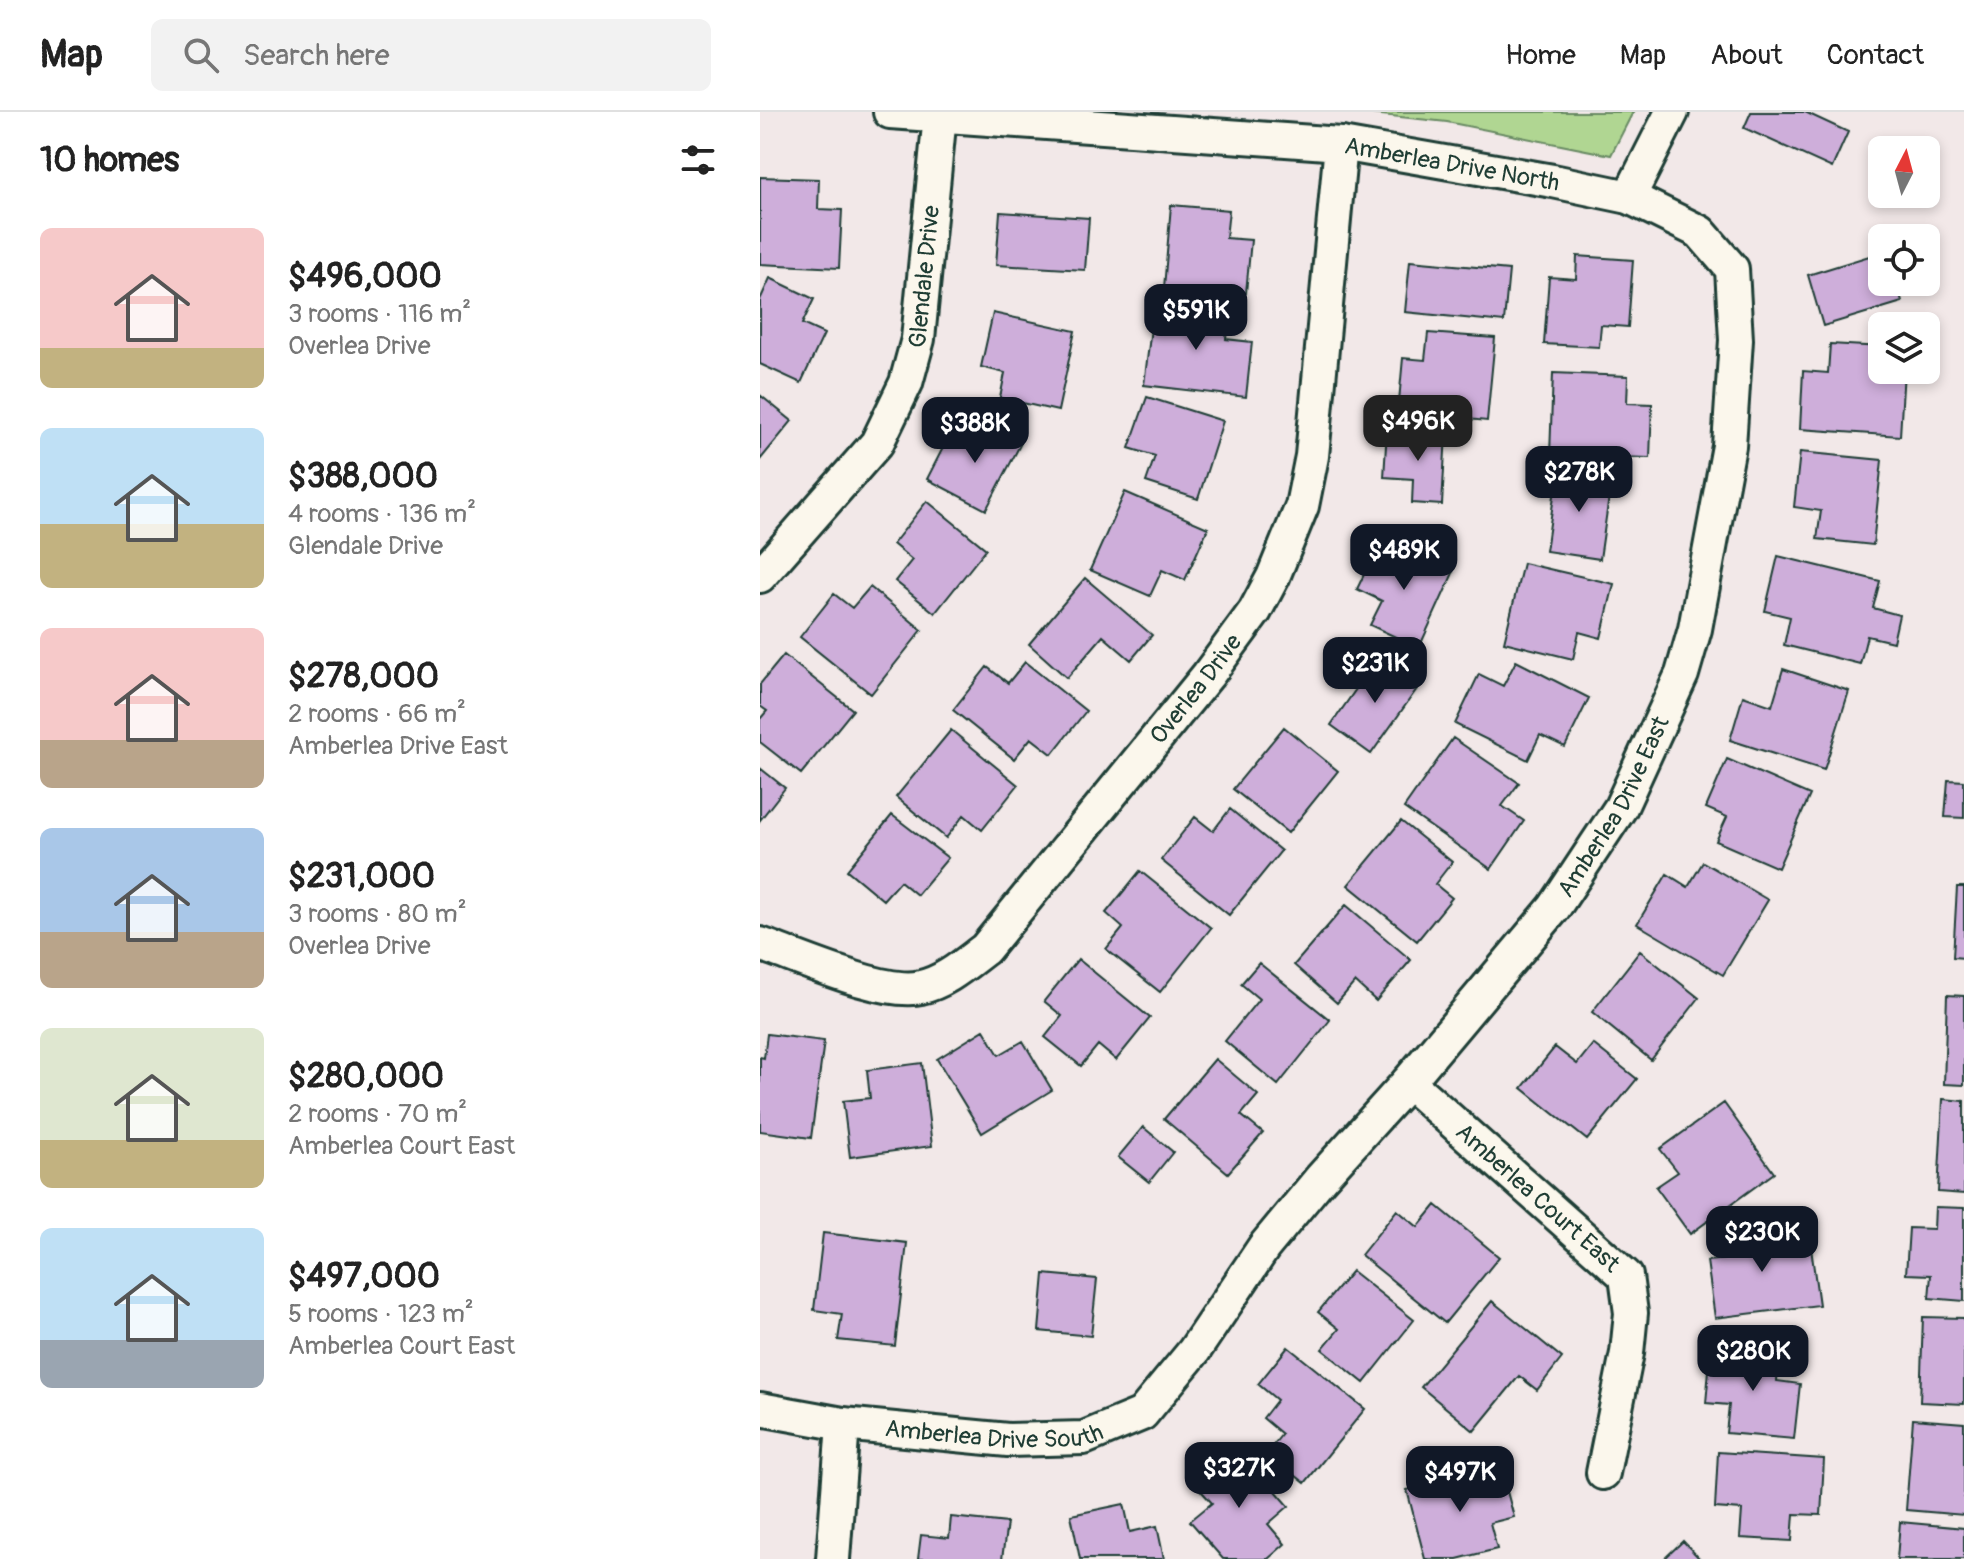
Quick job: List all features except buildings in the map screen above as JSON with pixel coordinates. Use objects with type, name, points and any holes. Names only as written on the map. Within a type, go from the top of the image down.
[{"type":"street","name":"Amberlea Drive North","points":[[890,112],[1341,144],[1629,197]]},
{"type":"street","points":[[1629,197],[1672,112]]},
{"type":"street","name":"Glendale Drive","points":[[760,576],[877,443],[906,383],[918,339],[940,115]]},
{"type":"street","name":"Overlea Drive","points":[[760,944],[885,987],[920,988],[946,977],[985,949],[1208,675],[1255,611],[1273,577],[1302,506],[1312,456],[1341,144]]},
{"type":"street","name":"Amberlea Drive East","points":[[1194,1351],[1264,1247],[1554,908],[1621,807],[1682,674],[1695,629],[1729,446],[1736,340],[1732,269],[1700,232],[1629,197]]},
{"type":"street","name":"Amberlea Court East","points":[[1408,1082],[1626,1276],[1631,1313],[1629,1340],[1603,1473]]},
{"type":"street","name":"Amberlea Drive South","points":[[760,1409],[843,1424],[1008,1440],[1084,1438],[1142,1414],[1194,1351]]},
{"type":"street","points":[[833,1559],[843,1424]]},
{"type":"green space","points":[[1353,112],[1633,112],[1611,155],[1447,122]]}]
